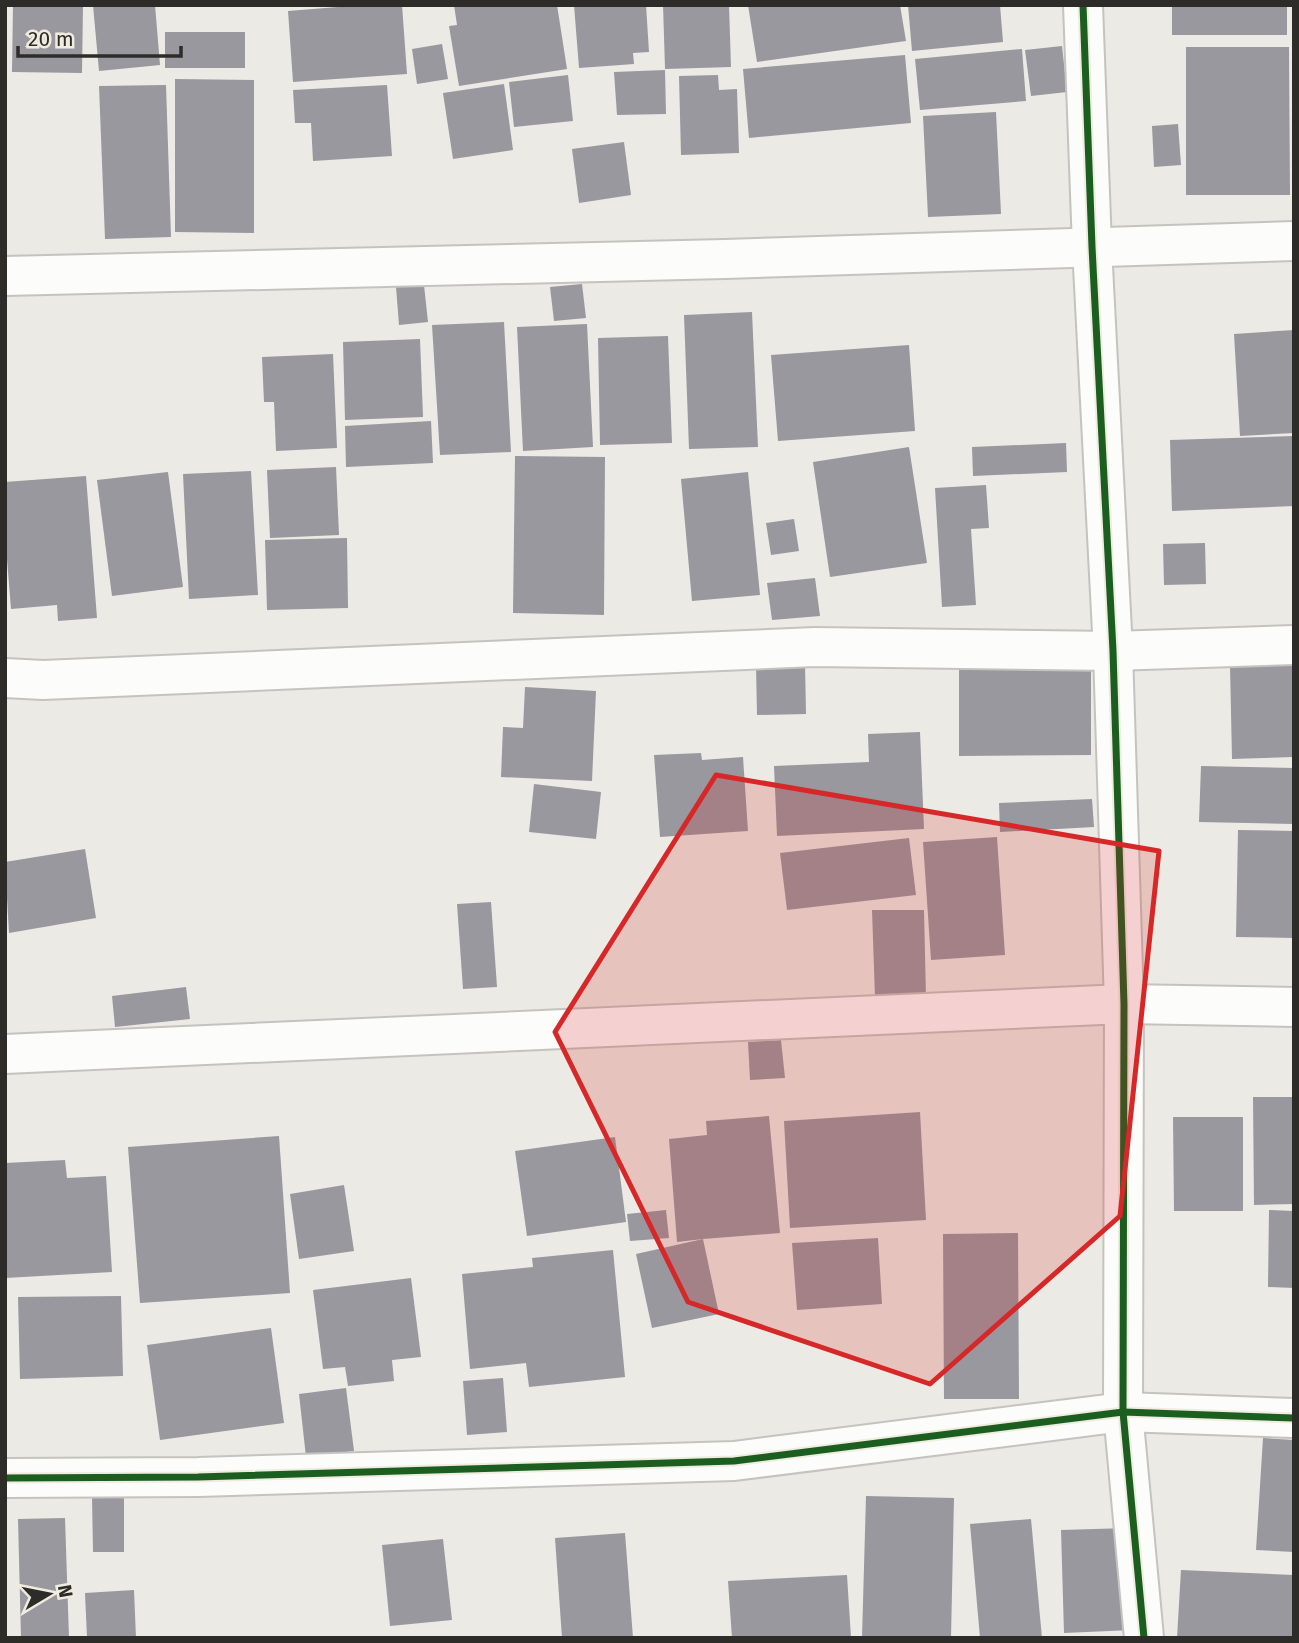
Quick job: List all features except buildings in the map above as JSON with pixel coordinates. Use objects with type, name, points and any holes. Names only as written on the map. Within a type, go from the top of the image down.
[{"type":"street","points":[[1083,5],[1091,247],[1113,651],[1124,1004],[1124,1412],[1144,1638]]},
{"type":"street","points":[[5,276],[1294,241]]},
{"type":"street","points":[[5,678],[43,680],[815,647],[1113,651],[1294,645]]},
{"type":"street","points":[[5,1054],[597,1030],[1124,1004],[1294,1007]]},
{"type":"street","points":[[5,1478],[198,1477],[734,1461],[1124,1412],[1294,1418]]},
{"type":"highlighted area","points":[[716,775],[1159,851],[1120,1216],[930,1384],[688,1302],[555,1032]]},
{"type":"cycle path","points":[[1083,5],[1092,247],[1113,651],[1124,1004],[1123,1412],[1144,1638]]},
{"type":"cycle path","points":[[5,1478],[198,1477],[734,1461],[1123,1412],[1294,1418]]}]
